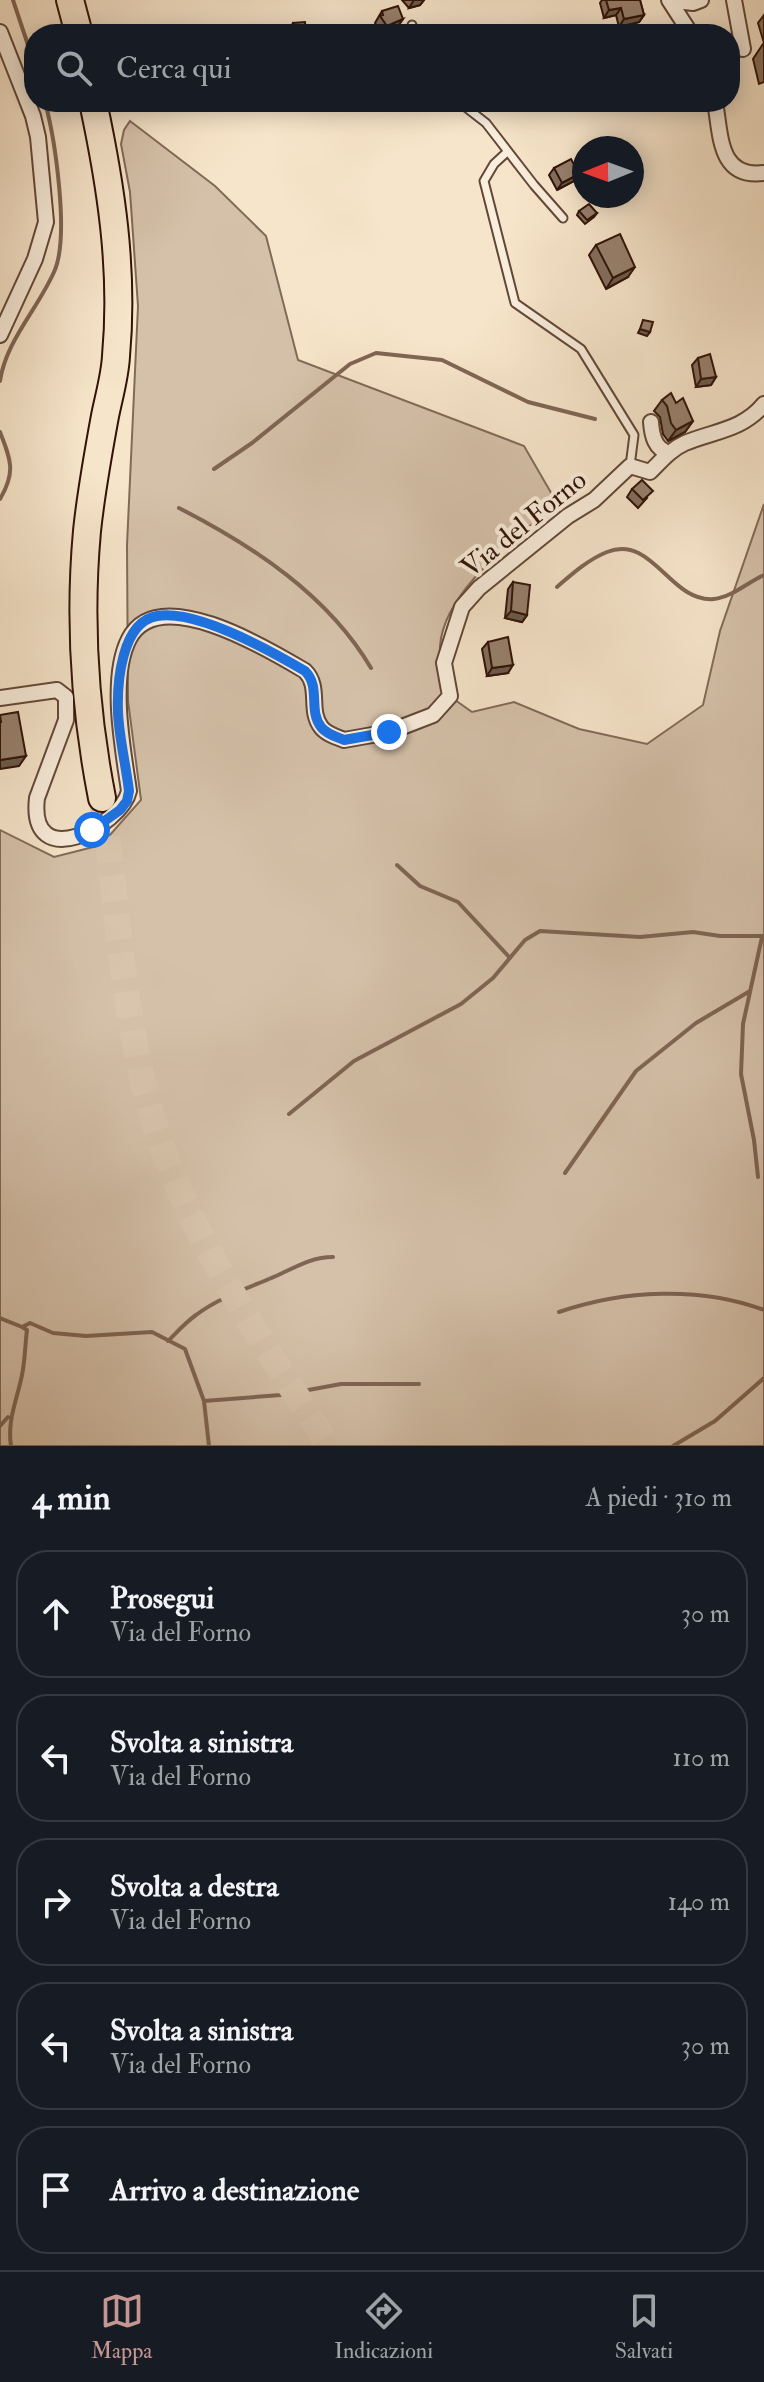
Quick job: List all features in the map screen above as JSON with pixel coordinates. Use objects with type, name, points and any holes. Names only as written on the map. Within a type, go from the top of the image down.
[{"type":"highway","points":[[70,0],[76,24]]},
{"type":"highway","points":[[95,112],[108,167],[119,287],[116,359],[87,531],[83,615],[89,719],[102,798]]},
{"type":"street","points":[[669,0],[693,3],[701,0]]},
{"type":"street","points":[[669,0],[685,24]]},
{"type":"street","points":[[734,0],[738,24]]},
{"type":"street","points":[[0,32],[24,93]]},
{"type":"street","points":[[740,33],[743,49]]},
{"type":"street","points":[[0,335],[35,259],[46,222],[38,137],[31,112]]},
{"type":"street","points":[[716,112],[720,138],[729,161],[735,168],[749,174],[764,173]]},
{"type":"street","points":[[630,466],[650,472],[682,444],[732,429],[757,413],[764,404]]},
{"type":"street","points":[[651,422],[654,439],[662,451],[669,453]]},
{"type":"street","name":"Via del Forno","points":[[0,698],[57,690],[66,697],[66,720],[37,798],[36,810],[40,831],[56,839],[67,839],[92,830],[127,801],[129,791],[118,712],[120,675],[128,640],[145,622],[156,616],[192,619],[223,628],[305,671],[315,687],[321,727],[344,740],[389,732],[433,715],[450,696],[444,663],[448,646],[462,607],[479,588],[568,516],[594,500],[630,466]]},
{"type":"lane","points":[[472,112],[486,123],[563,218]]},
{"type":"lane","points":[[507,152],[494,164],[484,181],[515,303],[581,349],[634,435],[630,466]]},
{"type":"shaded area","points":[[130,121],[215,186],[266,236],[298,360],[524,446],[557,503],[503,549],[468,585],[445,625],[440,646],[441,690],[472,712],[514,702],[579,729],[647,744],[703,705],[720,631],[764,504],[764,1446],[0,1446],[0,830],[54,857],[101,845],[141,800],[128,701],[127,545],[138,306],[130,192],[121,144]]},
{"type":"building","points":[[606,0],[640,0],[644,15],[624,19],[621,8],[609,10]]},
{"type":"building","points":[[398,6],[403,19],[386,24],[380,16],[383,15],[382,11]]},
{"type":"building","points":[[571,159],[572,178],[562,183],[554,168]]},
{"type":"building","points":[[593,208],[597,213],[587,220],[579,211]]},
{"type":"building","points":[[620,234],[635,267],[613,278],[596,245]]},
{"type":"building","points":[[643,320],[653,322],[650,332],[640,329]]},
{"type":"building","points":[[710,354],[716,377],[701,379],[698,358]]},
{"type":"building","points":[[671,393],[676,403],[683,398],[693,421],[676,430],[662,400]]},
{"type":"building","points":[[642,480],[653,491],[643,500],[632,489]]},
{"type":"building","points":[[513,582],[530,585],[527,615],[511,611]]},
{"type":"building","points":[[508,637],[513,665],[492,668],[488,642]]},
{"type":"building","points":[[18,712],[26,756],[0,760],[0,715]]},
{"type":"waterway","points":[[13,0],[24,33]]},
{"type":"waterway","points":[[0,381],[9,352],[47,286],[59,256],[59,188],[47,112]]},
{"type":"waterway","points":[[214,469],[252,443],[350,364],[376,353],[442,360],[528,402],[595,419]]},
{"type":"waterway","points":[[0,432],[10,466],[8,481],[0,499]]},
{"type":"waterway","points":[[179,508],[234,539],[287,575],[333,618],[371,668]]},
{"type":"waterway","points":[[557,587],[594,559],[623,549],[637,552],[685,591],[699,597],[721,598],[764,575]]},
{"type":"waterway","points":[[397,865],[420,886],[458,902],[510,958]]},
{"type":"waterway","points":[[289,1114],[354,1061],[461,1004],[493,978],[525,940],[540,931],[640,937],[693,932],[720,936],[764,936]]},
{"type":"waterway","points":[[758,1177],[741,1074],[743,1024],[762,937]]},
{"type":"waterway","points":[[565,1173],[636,1071],[696,1023],[750,991]]},
{"type":"waterway","points":[[168,1341],[192,1318],[222,1299],[308,1262],[333,1257]]},
{"type":"waterway","points":[[559,1312],[609,1299],[662,1294],[714,1297],[764,1310]]},
{"type":"waterway","points":[[0,1318],[22,1327],[30,1323],[53,1333],[86,1336],[152,1332],[185,1349],[204,1401],[209,1446]]},
{"type":"waterway","points":[[11,1446],[11,1419],[22,1375],[27,1330],[22,1327]]},
{"type":"waterway","points":[[673,1446],[715,1421],[764,1378]]},
{"type":"waterway","points":[[204,1401],[281,1395],[341,1384],[419,1384]]},
{"type":"waterway","points":[[0,1426],[8,1417]]},
{"type":"tunnel","points":[[102,798],[133,1032],[150,1109],[165,1154],[183,1199],[227,1284],[329,1446]]},
{"type":"route","points":[[92,830],[120,810],[127,801],[129,791],[118,712],[120,675],[128,640],[135,630],[156,616],[192,619],[223,628],[305,671],[312,678],[318,720],[325,731],[344,740],[389,732]]}]
